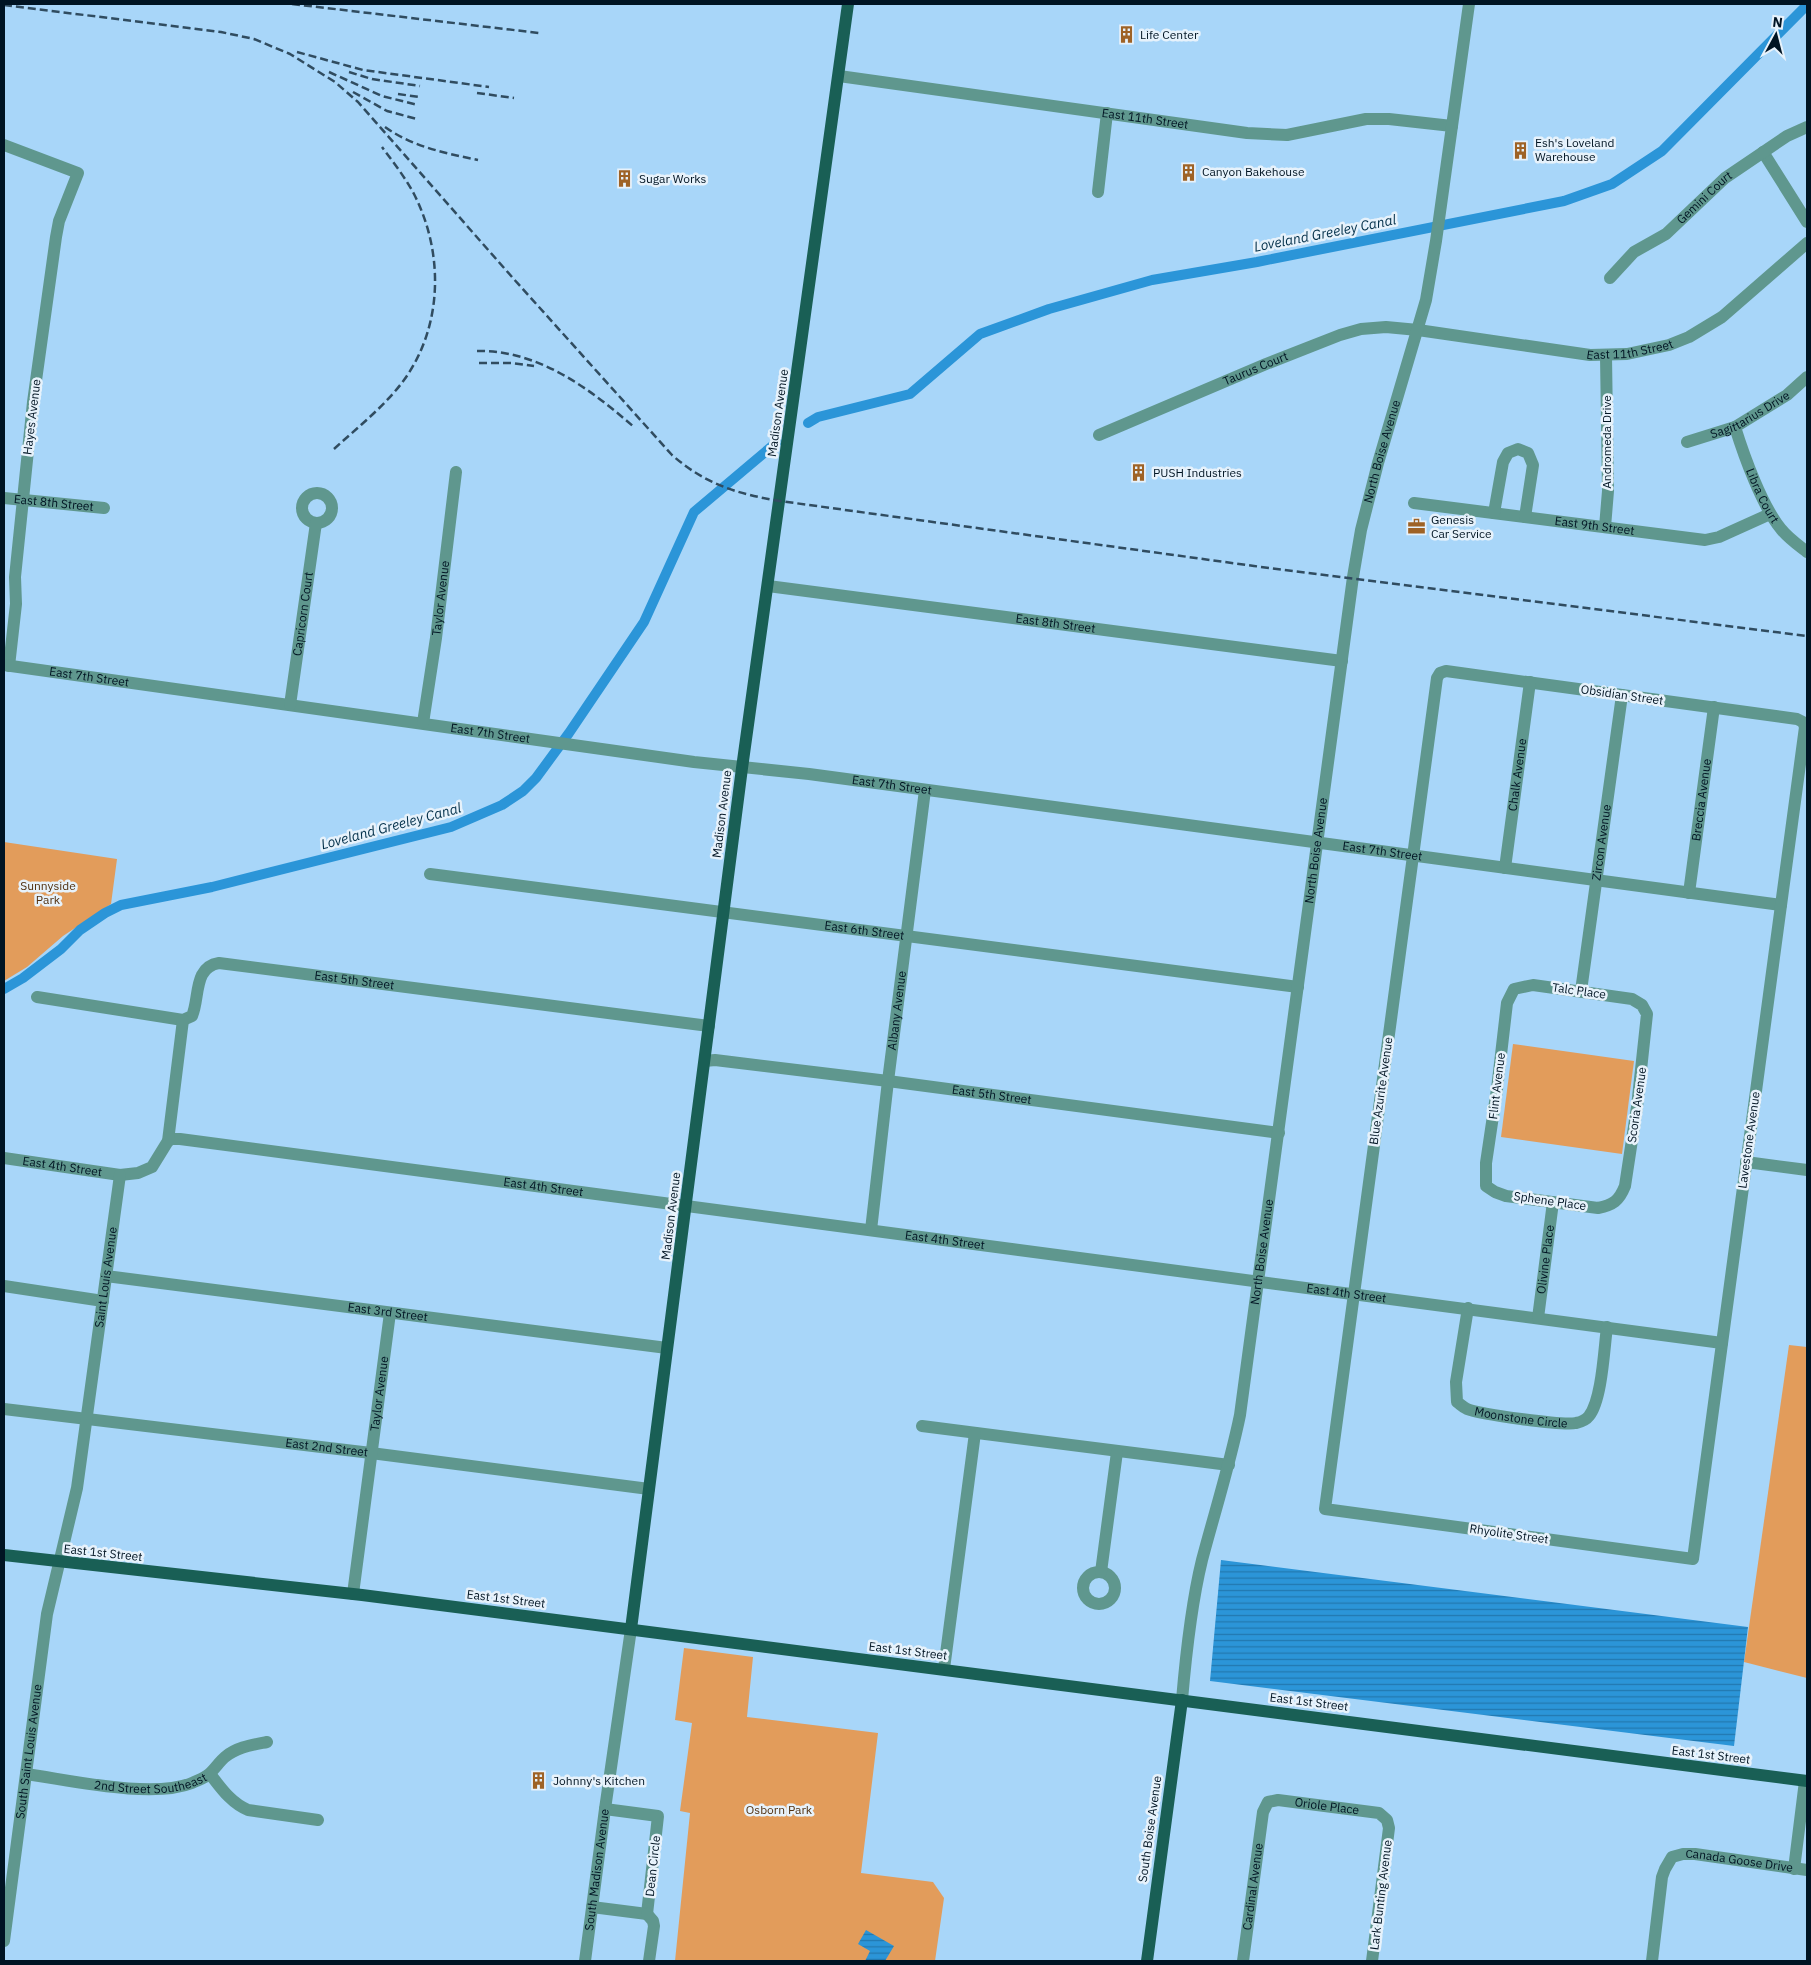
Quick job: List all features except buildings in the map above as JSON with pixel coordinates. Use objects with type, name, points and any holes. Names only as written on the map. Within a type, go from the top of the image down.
[{"type":"main road","name":"Madison Avenue","points":[[631,1629],[742,768],[848,4]]},
{"type":"main road","name":"East 1st Street","points":[[4,1555],[353,1594],[1806,1781]]},
{"type":"main road","name":"South Boise Avenue","points":[[1147,1961],[1182,1700]]},
{"type":"street","name":"North Boise Avenue","points":[[1182,1700],[1195,1593],[1240,1415],[1361,530],[1378,463],[1426,300],[1469,4]]},
{"type":"street","name":"East 11th Street","points":[[838,76],[1278,136],[1379,118],[1452,126]]},
{"type":"street","points":[[1098,192],[1107,113]]},
{"type":"street","name":"Gemini Court","points":[[1610,278],[1634,252],[1666,234],[1725,178],[1787,136],[1807,127]]},
{"type":"street","name":"Hayes Avenue","points":[[4,145],[78,173],[66,201],[58,229],[33,402],[14,577],[16,604],[7,665]]},
{"type":"street","points":[[1763,152],[1807,222]]},
{"type":"street","name":"East 11th Street","points":[[1418,330],[1590,355],[1606,356],[1649,350],[1669,345],[1689,336],[1722,317],[1807,243]]},
{"type":"street","name":"Taurus Court","points":[[1099,435],[1266,364],[1361,328],[1386,327],[1418,330]]},
{"type":"street","name":"Andromeda Drive","points":[[1605,527],[1608,491],[1606,356]]},
{"type":"street","name":"Sagittarius Drive","points":[[1687,442],[1735,427],[1787,395],[1807,377]]},
{"type":"street","name":"Libra Court","points":[[1735,427],[1742,451],[1770,514],[1781,529],[1807,552]]},
{"type":"street","points":[[1494,513],[1503,462],[1508,452],[1518,449],[1528,453],[1533,465],[1525,517]]},
{"type":"street","name":"Taylor Avenue","points":[[423,723],[436,638],[456,472]]},
{"type":"street","name":"East 8th Street","points":[[4,498],[104,508]]},
{"type":"street","name":"East 9th Street","points":[[1414,503],[1705,540],[1719,537],[1770,514]]},
{"type":"street","name":"Capricorn Court","points":[[290,705],[316,523]]},
{"type":"street","name":"East 8th Street","points":[[768,586],[1342,661]]},
{"type":"street","name":"East 7th Street","points":[[7,665],[742,768],[809,774],[1781,905]]},
{"type":"street","name":"Obsidian Street","points":[[1440,673],[1446,671],[1797,718],[1803,722]]},
{"type":"street","name":"Blue Azurite Avenue","points":[[1325,1510],[1437,678],[1440,673]]},
{"type":"street","name":"Chalk Avenue","points":[[1505,868],[1530,682]]},
{"type":"street","name":"Zircon Avenue","points":[[1581,991],[1622,695]]},
{"type":"street","name":"Breccia Avenue","points":[[1689,893],[1714,707]]},
{"type":"street","name":"Lavestone Avenue","points":[[1693,1558],[1805,727],[1803,722]]},
{"type":"street","name":"Albany Avenue","points":[[871,1230],[925,790]]},
{"type":"street","name":"East 6th Street","points":[[430,874],[1298,987]]},
{"type":"street","name":"East 5th Street","points":[[183,1020],[192,1016],[201,975],[209,966],[219,963],[709,1026]]},
{"type":"street","name":"Talc Place","points":[[1514,989],[1533,985],[1632,999],[1642,1005]]},
{"type":"street","name":"Flint Avenue","points":[[1486,1186],[1486,1163],[1507,1003],[1514,989]]},
{"type":"street","points":[[37,998],[183,1020],[168,1141],[152,1167],[138,1173],[120,1175]]},
{"type":"street","name":"Scoria Avenue","points":[[1615,1203],[1621,1196],[1625,1186],[1637,1107],[1647,1022],[1647,1014],[1642,1005]]},
{"type":"street","name":"East 5th Street","points":[[704,1061],[715,1060],[888,1081],[1278,1133]]},
{"type":"street","name":"East 4th Street","points":[[168,1141],[176,1139],[686,1205],[1722,1343]]},
{"type":"street","name":"East 4th Street","points":[[4,1158],[120,1175]]},
{"type":"street","points":[[1746,1162],[1807,1170]]},
{"type":"street","name":"Saint Louis Avenue","points":[[60,1562],[77,1488],[120,1175]]},
{"type":"street","name":"Sphene Place","points":[[1486,1186],[1506,1196],[1598,1208],[1615,1203]]},
{"type":"street","name":"Olivine Place","points":[[1538,1318],[1553,1202]]},
{"type":"street","name":"East 3rd Street","points":[[106,1276],[668,1348]]},
{"type":"street","points":[[4,1286],[103,1301]]},
{"type":"street","name":"Moonstone Circle","points":[[1468,1308],[1456,1382],[1457,1402],[1466,1408],[1478,1412],[1540,1421],[1564,1424],[1576,1423],[1587,1419],[1590,1415],[1597,1398],[1608,1327]]},
{"type":"street","name":"Taylor Avenue","points":[[353,1594],[390,1313]]},
{"type":"street","name":"East 2nd Street","points":[[4,1409],[371,1453],[649,1489]]},
{"type":"street","points":[[922,1426],[1228,1465]]},
{"type":"street","points":[[944,1669],[975,1433]]},
{"type":"street","points":[[1101,1572],[1117,1452]]},
{"type":"street","name":"Rhyolite Street","points":[[1325,1510],[1693,1558]]},
{"type":"street","name":"South Saint Louis Avenue","points":[[4,1941],[47,1614],[60,1562]]},
{"type":"street","name":"South Madison Avenue","points":[[585,1961],[604,1809],[609,1787],[631,1629]]},
{"type":"street","points":[[210,1774],[224,1758],[235,1750],[267,1742]]},
{"type":"street","name":"2nd Street Southeast","points":[[26,1771],[116,1787],[156,1790],[183,1786],[210,1774],[232,1800],[248,1810],[318,1820]]},
{"type":"street","points":[[1794,1869],[1806,1781]]},
{"type":"street","name":"Oriole Place","points":[[1263,1812],[1268,1802],[1278,1800],[1379,1813],[1388,1820],[1389,1828]]},
{"type":"street","name":"Dean Circle","points":[[592,1907],[647,1914],[658,1816],[604,1809]]},
{"type":"street","name":"Cardinal Avenue","points":[[1243,1961],[1263,1812]]},
{"type":"street","name":"Lark Bunting Avenue","points":[[1372,1961],[1389,1828]]},
{"type":"street","name":"Canada Goose Drive","points":[[1652,1961],[1662,1878],[1664,1868],[1672,1857],[1683,1854],[1695,1854],[1807,1870]]},
{"type":"street","points":[[647,1914],[653,1921],[654,1926],[649,1961]]},
{"type":"green space","name":"Sunnyside Park","points":[[4,842],[117,859],[111,904],[63,936],[27,967],[4,981]]},
{"type":"green space","points":[[1513,1044],[1634,1061],[1622,1154],[1501,1137]]},
{"type":"green space","points":[[1789,1345],[1807,1347],[1807,1678],[1744,1662]]},
{"type":"green space","name":"Osborn Park","points":[[684,1648],[753,1657],[747,1717],[878,1733],[861,1873],[933,1882],[944,1898],[935,1961],[675,1961],[690,1813],[680,1811],[692,1723],[675,1720]]},
{"type":"water","points":[[1221,1560],[1748,1627],[1734,1746],[1210,1681]]},
{"type":"water","points":[[866,1930],[894,1946],[885,1961],[865,1961],[870,1951],[858,1944]]},
{"type":"waterway","name":"Loveland Greeley Canal","points":[[808,423],[818,417],[910,394],[980,334],[1049,309],[1152,280],[1257,262],[1564,201],[1612,184],[1662,151],[1807,5]]},
{"type":"waterway","name":"Loveland Greeley Canal","points":[[4,989],[23,978],[61,949],[80,930],[121,905],[212,887],[451,827],[502,805],[523,791],[536,778],[569,733],[644,622],[694,512],[777,442]]},
{"type":"railway","points":[[292,4],[539,33]]},
{"type":"railway","points":[[4,5],[221,32],[254,39],[290,54],[335,82],[358,102],[672,455],[684,465],[709,480],[736,491],[780,501],[1254,566],[1807,636]]},
{"type":"railway","points":[[297,52],[363,70],[489,87]]},
{"type":"railway","points":[[329,72],[382,96],[418,105]]},
{"type":"railway","points":[[349,72],[372,79],[420,86]]},
{"type":"railway","points":[[353,92],[387,111],[417,119]]},
{"type":"railway","points":[[477,93],[514,98]]},
{"type":"railway","points":[[398,94],[419,97]]},
{"type":"railway","points":[[385,127],[418,144],[441,152],[478,160]]},
{"type":"railway","points":[[334,449],[397,390],[417,359],[432,313],[435,289],[431,240],[414,194],[382,147]]},
{"type":"railway","points":[[477,351],[500,352],[522,357],[562,374],[600,399],[634,427]]},
{"type":"railway","points":[[479,363],[511,363],[534,366]]},
{"type":"place","name":"Life Center","points":[[1126,35]]},
{"type":"place","name":"Esh's Loveland Warehouse","points":[[1521,150]]},
{"type":"place","name":"Canyon Bakehouse","points":[[1188,172]]},
{"type":"place","name":"Sugar Works","points":[[625,179]]},
{"type":"place","name":"PUSH Industries","points":[[1139,473]]},
{"type":"place","name":"Genesis Car Service","points":[[1417,527]]},
{"type":"place","name":"Johnny's Kitchen","points":[[539,1781]]}]
